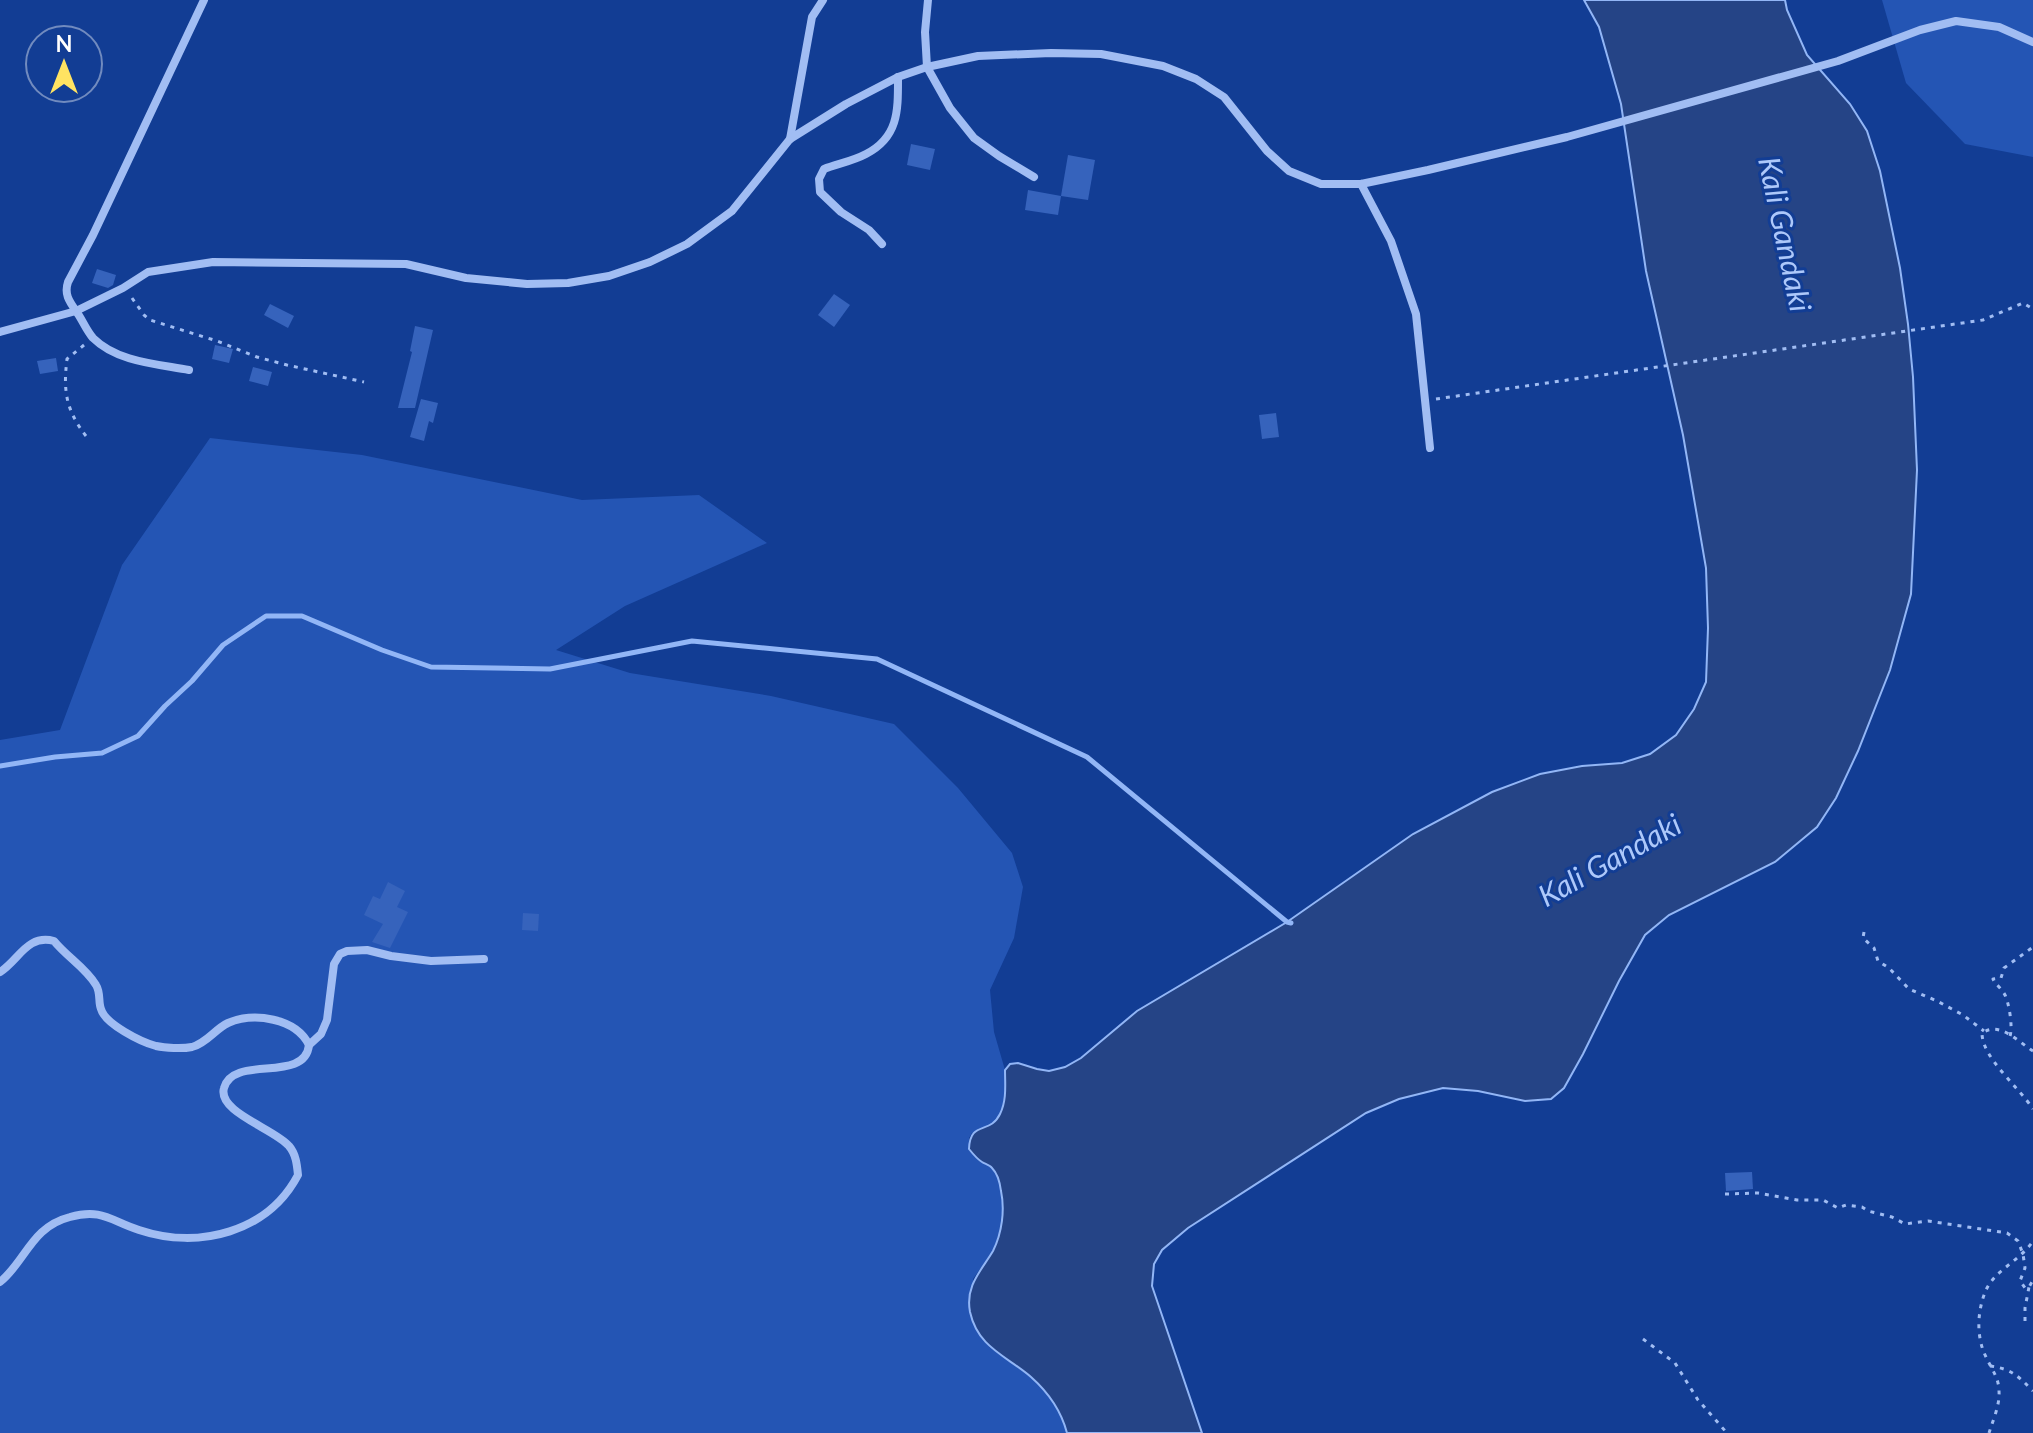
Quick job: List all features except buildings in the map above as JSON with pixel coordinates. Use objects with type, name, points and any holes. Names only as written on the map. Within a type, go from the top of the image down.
[{"type":"street","points":[[189,370],[140,362],[94,339],[67,297],[66,289],[204,0]]},
{"type":"street","points":[[790,139],[812,17],[823,0]]},
{"type":"street","points":[[928,0],[925,32],[927,67],[950,108],[974,138],[1034,177]]},
{"type":"street","points":[[0,332],[76,311],[148,272],[213,262],[406,264],[466,278],[527,284],[568,283],[609,276],[650,262],[687,244],[732,211],[790,139],[846,104],[898,77],[978,56],[1101,54],[1163,66],[1196,79],[1224,97],[1267,151],[1289,171],[1321,184],[1361,184],[1567,137],[1838,61],[1920,30],[1956,21],[1999,27],[2033,42]]},
{"type":"street","points":[[882,244],[820,192],[819,179],[824,169],[866,154],[887,138],[898,105],[898,77]]},
{"type":"street","points":[[1361,184],[1391,241],[1416,314],[1430,448]]},
{"type":"street","points":[[0,972],[10,966],[25,946],[46,939],[54,941],[98,987],[101,1011],[109,1021],[144,1042],[157,1046],[192,1047],[229,1022],[272,1018],[300,1031],[309,1045],[308,1054],[301,1061],[242,1071],[230,1078],[223,1090],[230,1107],[280,1137],[291,1148],[297,1161],[298,1175],[280,1202],[233,1232],[183,1239],[140,1231],[105,1215],[69,1217],[54,1222],[34,1240],[0,1282]]},
{"type":"street","points":[[309,1045],[321,1034],[327,1020],[334,964],[340,954],[367,950],[431,961],[484,959]]},
{"type":"path","points":[[123,288],[150,320],[257,357],[364,382]]},
{"type":"path","points":[[1426,401],[1983,320],[2023,303],[2033,309]]},
{"type":"path","points":[[86,436],[75,421],[65,396],[66,366],[71,354],[94,339]]},
{"type":"path","points":[[1864,932],[1863,938],[1874,948],[1878,961],[1909,989],[1963,1015],[1984,1031]]},
{"type":"path","points":[[2010,1036],[2012,1029],[2005,993],[1993,979],[2001,978],[2004,968],[2033,947]]},
{"type":"path","points":[[2033,1051],[1999,1028],[1989,1028],[1982,1033],[1982,1042],[1993,1059],[2033,1109]]},
{"type":"path","points":[[1725,1194],[1758,1193],[1797,1200],[1823,1200],[1838,1208],[1846,1205],[1862,1207],[1905,1224],[1928,1221],[2007,1233],[2018,1241],[2025,1268],[2020,1281],[2025,1288],[2029,1287]]},
{"type":"path","points":[[1989,1433],[2000,1394],[1998,1380],[1984,1354],[1978,1333],[1981,1306],[1987,1287],[2033,1241]]},
{"type":"path","points":[[2025,1321],[2029,1287],[2033,1280]]},
{"type":"path","points":[[1643,1339],[1675,1363],[1698,1400],[1727,1433]]},
{"type":"path","points":[[1990,1366],[2006,1368],[2033,1391]]},
{"type":"shaded area","points":[[1882,0],[2033,0],[2033,157],[1965,144],[1906,83]]},
{"type":"shaded area","points":[[210,438],[362,455],[582,500],[699,495],[767,543],[625,606],[556,650],[630,673],[771,696],[894,724],[958,788],[1012,853],[1023,887],[1014,938],[990,990],[994,1032],[1005,1070],[1005,1096],[1000,1115],[991,1125],[972,1133],[969,1138],[969,1149],[979,1161],[992,1167],[999,1180],[1003,1200],[1001,1227],[994,1249],[973,1279],[989,1347],[1037,1383],[1055,1405],[1067,1433],[0,1433],[0,740],[60,730],[122,565]]},
{"type":"water","name":"Kali Gandaki","points":[[1584,0],[1785,0],[1807,55],[1850,104],[1867,131],[1880,171],[1900,268],[1913,377],[1917,470],[1911,594],[1890,670],[1858,751],[1836,798],[1817,827],[1775,862],[1669,915],[1645,935],[1564,1088],[1551,1099],[1525,1101],[1478,1091],[1443,1088],[1399,1099],[1366,1113],[1188,1228],[1162,1250],[1154,1264],[1152,1286],[1202,1433],[1067,1433],[1058,1409],[1049,1396],[1031,1377],[986,1343],[970,1312],[972,1287],[996,1244],[1003,1206],[997,1176],[969,1149],[970,1140],[973,1134],[991,1124],[1000,1114],[1005,1098],[1005,1070],[1010,1064],[1049,1071],[1081,1058],[1137,1011],[1287,922],[1413,834],[1492,792],[1540,774],[1622,763],[1650,754],[1676,735],[1694,709],[1706,682],[1706,568],[1683,435],[1646,271],[1621,104],[1599,27]]},
{"type":"waterway","points":[[0,766],[102,753],[138,736],[223,645],[266,616],[302,616],[431,667],[550,669],[692,641],[877,659],[1087,757],[1291,923]]}]
